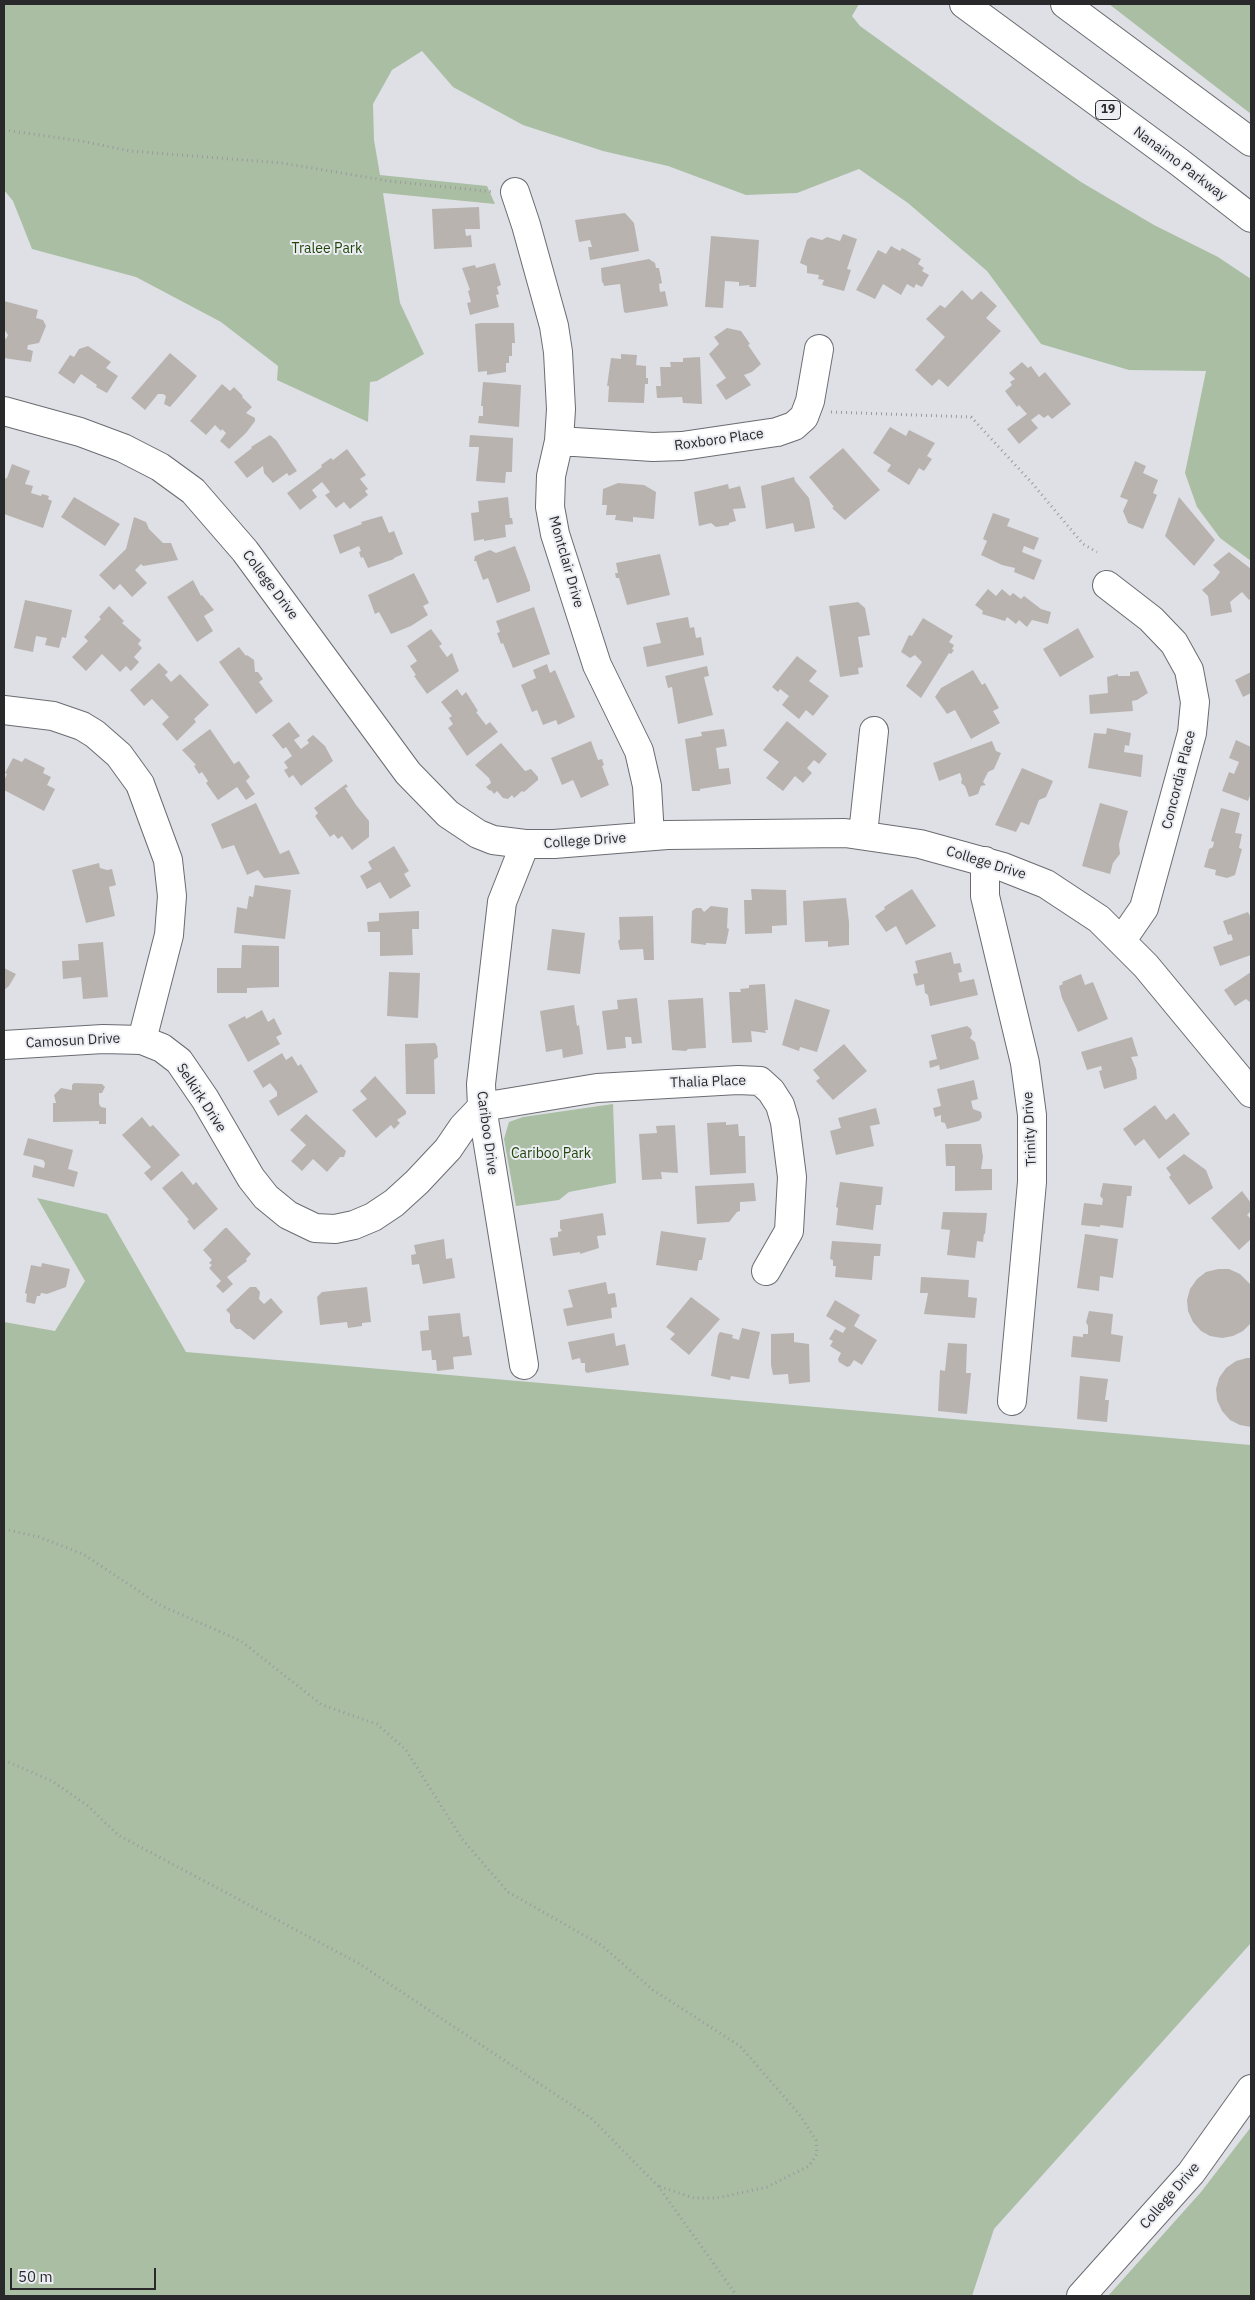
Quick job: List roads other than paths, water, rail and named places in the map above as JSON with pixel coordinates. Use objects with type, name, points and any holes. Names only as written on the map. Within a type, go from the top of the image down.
[{"type":"main road","name":"Nanaimo Parkway","points":[[964,4],[1171,156],[1251,218]]},
{"type":"main road","points":[[1065,4],[1251,142]]},
{"type":"main road","name":"Montclair Drive","points":[[506,192],[526,225],[554,326],[560,380],[559,441],[551,476],[550,507],[555,534],[596,665],[639,751],[647,786],[650,836]]},
{"type":"main road","name":"Roxboro Place","points":[[559,441],[653,447],[682,446],[777,432],[794,426],[804,417],[810,401],[819,349]]},
{"type":"main road","name":"College Drive","points":[[6,407],[123,448],[160,467],[193,491],[206,504],[250,559],[408,774],[435,802],[463,825],[493,840],[525,844],[554,844],[650,836],[790,832],[863,834],[920,844],[985,861],[1046,884],[1086,909],[1122,940],[1181,1007],[1251,1093]]},
{"type":"main road","name":"Concordia Place","points":[[1107,585],[1151,618],[1174,643],[1189,670],[1195,702],[1192,733],[1144,908],[1122,940]]},
{"type":"main road","points":[[4,710],[53,716],[82,726],[96,734],[114,750],[140,784],[168,860],[172,896],[169,935],[142,1040]]},
{"type":"main road","points":[[863,834],[874,730]]},
{"type":"main road","name":"Cariboo Drive","points":[[524,1365],[482,1107],[481,1084],[499,916],[502,902],[525,844]]},
{"type":"main road","name":"Trinity Drive","points":[[985,861],[985,896],[1025,1063],[1032,1115],[1032,1182],[1012,1401]]},
{"type":"main road","name":"Camosun Drive","points":[[4,1045],[103,1039],[142,1040]]},
{"type":"main road","name":"Selkirk Drive","points":[[142,1040],[162,1048],[179,1061],[196,1085],[251,1178],[266,1197],[288,1216],[315,1228],[335,1229],[354,1225],[373,1217],[394,1203],[433,1166],[482,1107]]},
{"type":"main road","name":"Thalia Place","points":[[482,1107],[597,1088],[738,1080],[760,1081],[772,1091],[780,1105],[785,1122],[792,1177],[789,1231],[766,1272]]},
{"type":"main road","name":"College Drive","points":[[1082,2296],[1191,2173],[1251,2089]]},
{"type":"park label","name":"Tralee Park","points":[[327,249]]},
{"type":"park label","name":"Cariboo Park","points":[[551,1154]]}]
